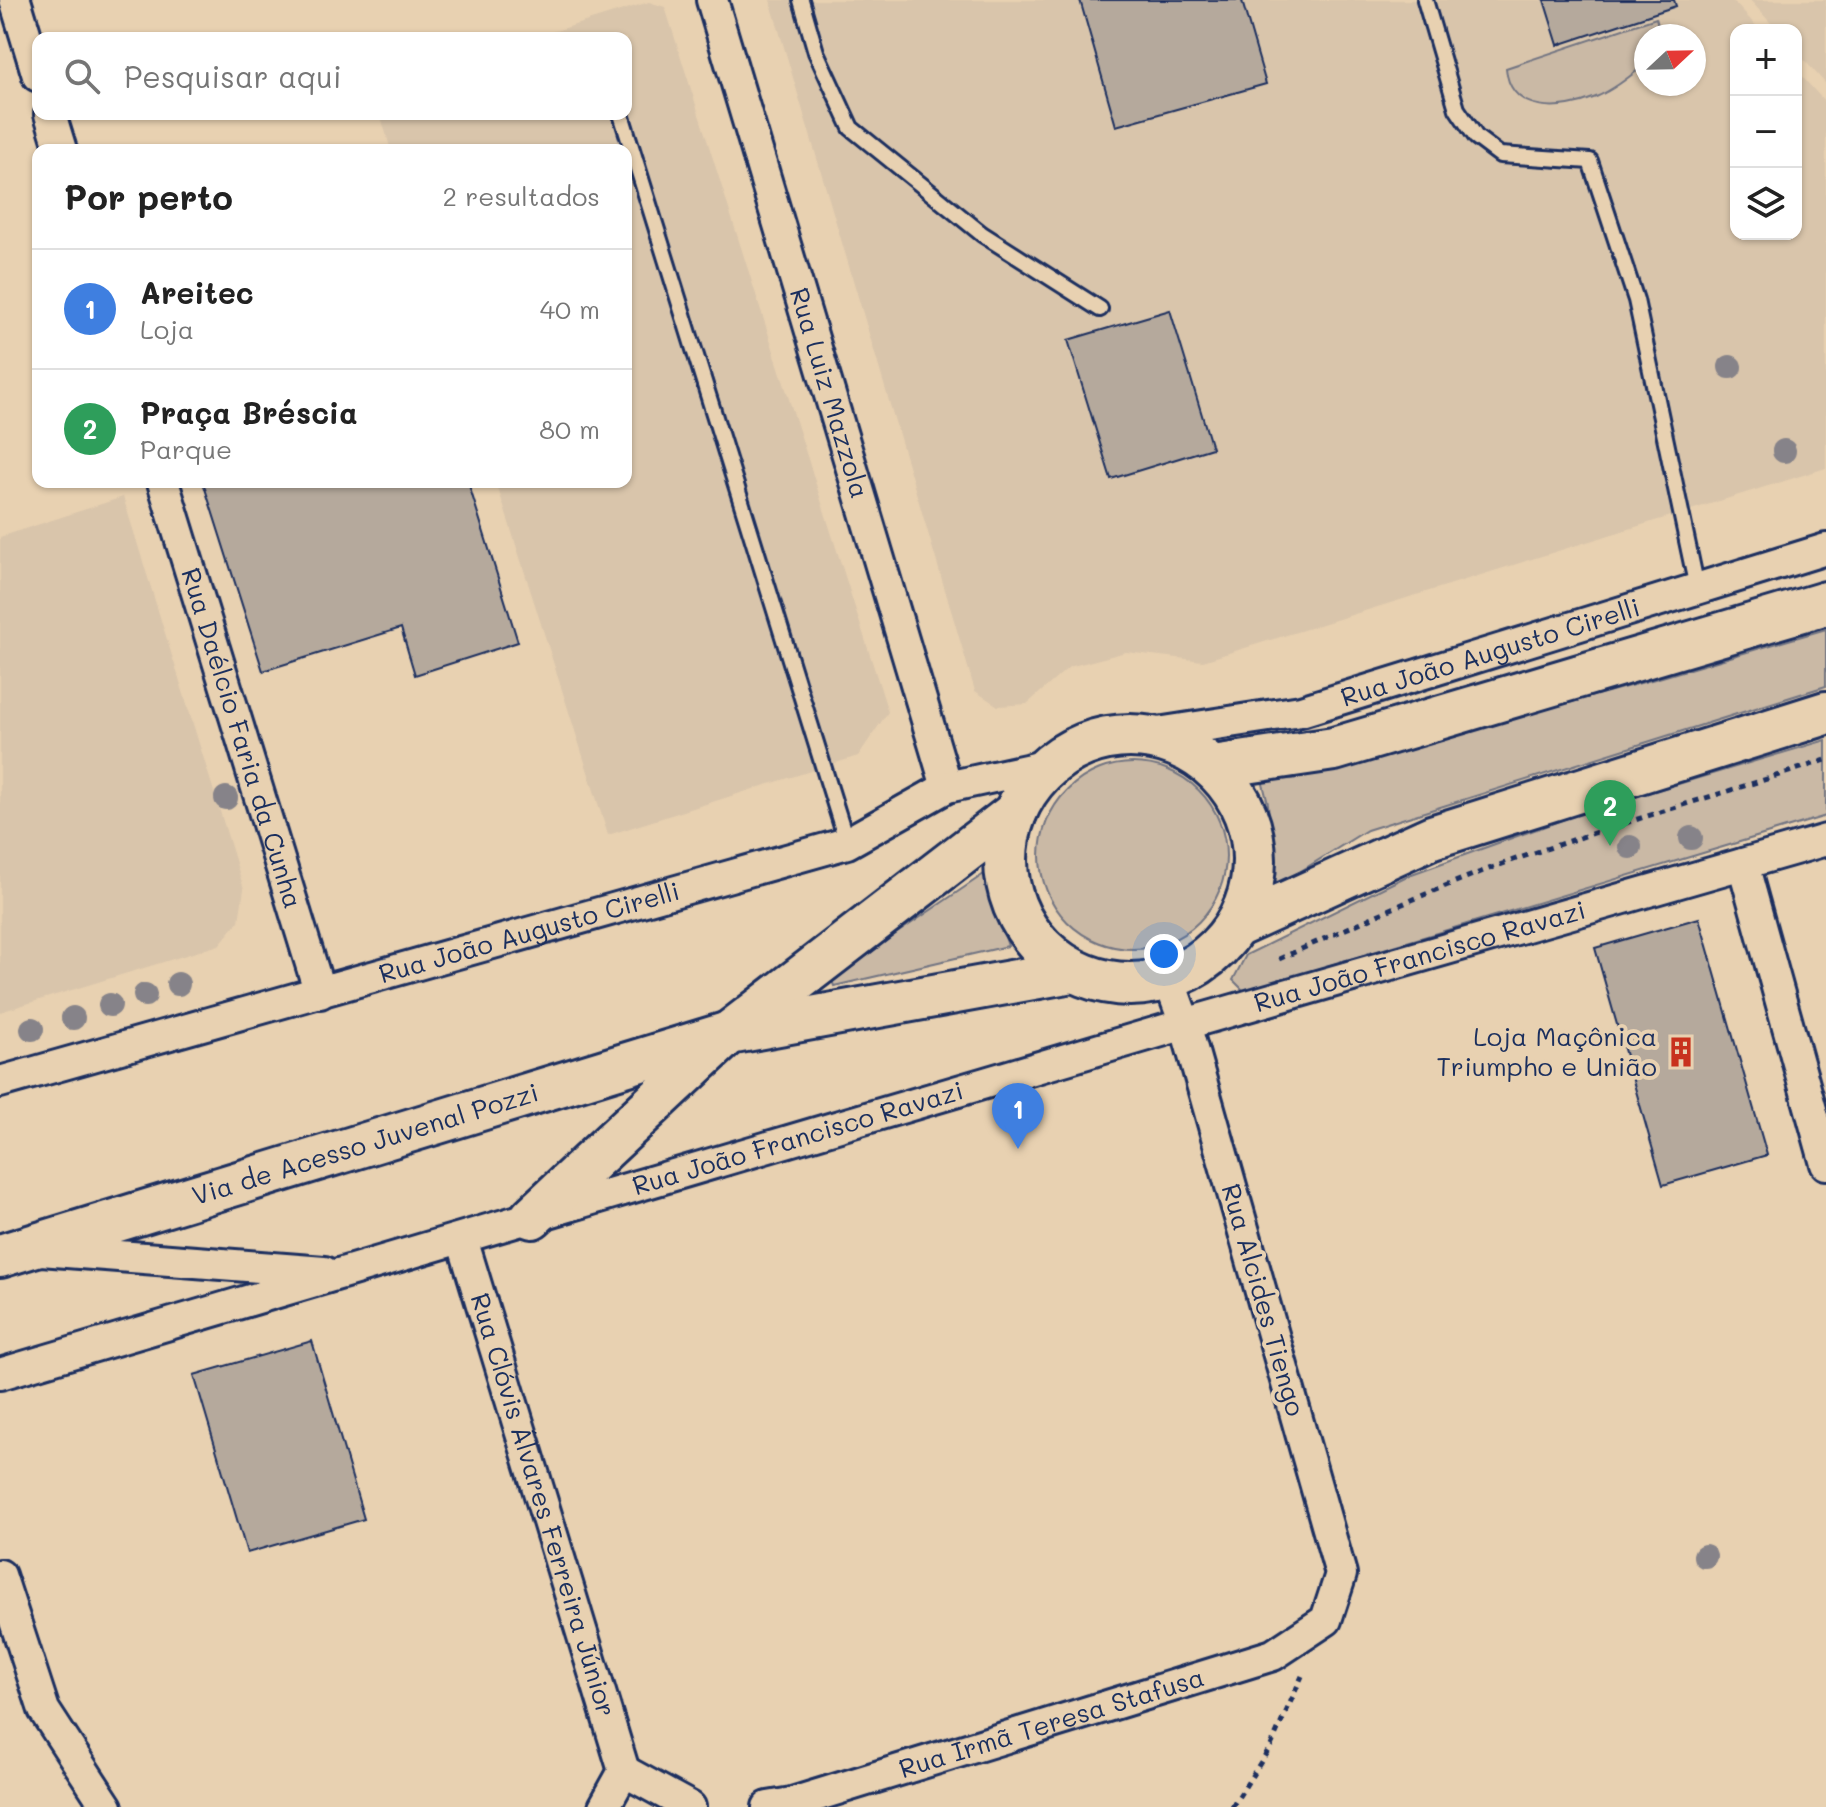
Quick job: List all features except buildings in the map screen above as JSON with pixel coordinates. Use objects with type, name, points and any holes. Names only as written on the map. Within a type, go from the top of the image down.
[{"type":"main road","points":[[1213,767],[1334,749],[1826,603]]},
{"type":"main road","points":[[1236,926],[1432,837],[1826,713]]},
{"type":"main road","points":[[1151,734],[1189,750],[1213,767],[1239,802],[1253,842],[1251,886],[1236,926],[1217,950],[1191,969],[1169,980],[1132,985],[1101,982],[1072,971],[1043,949],[1021,920],[1008,886],[1006,849],[1015,813],[1029,787],[1049,765],[1083,745],[1122,735],[1151,734]]},
{"type":"main road","name":"Via de Acesso Juvenal Pozzi","points":[[729,1033],[1015,813]]},
{"type":"main road","name":"Via de Acesso Juvenal Pozzi","points":[[12,1252],[729,1033],[1072,971]]},
{"type":"main road","points":[[532,1217],[729,1033]]},
{"type":"street","points":[[15,0],[32,56]]},
{"type":"street","name":"Rua Luiz Mazzola","points":[[712,0],[947,787]]},
{"type":"street","points":[[52,120],[59,144]]},
{"type":"street","name":"Rua Daélcio Faria da Cunha","points":[[165,488],[320,993]]},
{"type":"street","name":"Rua João Augusto Cirelli","points":[[1151,734],[1301,711],[1826,549]]},
{"type":"street","name":"Rua João Augusto Cirelli","points":[[0,1082],[847,843],[947,787],[1049,765]]},
{"type":"street","name":"Rua João Francisco Ravazi","points":[[0,1374],[1185,1024],[1826,840]]},
{"type":"street","points":[[1743,864],[1826,1164]]},
{"type":"street","name":"Rua Alcides Tiengo","points":[[1169,980],[1185,1024],[1341,1574],[1326,1620]]},
{"type":"street","name":"Rua Clóvis Álvares Ferreira Júnior","points":[[462,1239],[624,1771]]},
{"type":"street","points":[[12,1252],[343,1273]]},
{"type":"street","points":[[0,1575],[44,1710],[107,1807]]},
{"type":"street","name":"Rua Irmã Teresa Stafusa","points":[[768,1807],[792,1803],[1273,1655],[1326,1620]]},
{"type":"street","points":[[604,1807],[624,1771],[690,1807]]},
{"type":"lane","points":[[801,0],[816,52],[851,128],[982,234],[1100,309]]},
{"type":"lane","points":[[1425,0],[1457,109],[1476,137],[1500,155],[1590,161],[1636,300],[1697,588]]},
{"type":"lane","points":[[623,120],[630,144]]},
{"type":"lane","points":[[632,149],[847,843]]},
{"type":"path","points":[[1272,962],[1495,867],[1826,760]]},
{"type":"path","points":[[1232,1807],[1271,1746],[1326,1620]]},
{"type":"shaded area","points":[[770,0],[1732,0],[1754,24],[1730,24],[1730,240],[1802,240],[1802,77],[1826,103],[1826,468],[1203,661],[1126,652],[1069,667],[1027,704],[998,706],[975,691]]},
{"type":"shaded area","points":[[1750,0],[1826,0],[1826,84],[1802,58],[1802,24],[1772,24]]},
{"type":"shaded area","points":[[649,2],[665,7],[888,712],[858,756],[608,835],[498,488],[632,488],[632,144],[389,144],[382,120],[632,120],[632,32],[552,32]]},
{"type":"shaded area","points":[[1656,18],[1658,24],[1638,24]]},
{"type":"shaded area","points":[[1634,25],[1634,73],[1615,87],[1583,102],[1554,106],[1528,102],[1517,94],[1506,68]]},
{"type":"shaded area","points":[[123,497],[244,889],[239,921],[219,945],[0,1012],[0,537]]},
{"type":"shaded area","points":[[1826,629],[1826,686],[1367,830],[1280,884],[1273,879],[1268,804],[1262,780],[1293,779]]},
{"type":"shaded area","points":[[1826,740],[1826,816],[1244,991],[1233,980],[1246,955],[1409,875],[1584,812]]},
{"type":"shaded area","points":[[1133,763],[1168,770],[1198,791],[1219,821],[1226,856],[1219,891],[1198,921],[1168,942],[1133,949],[1098,942],[1068,921],[1047,891],[1040,856],[1047,821],[1068,791],[1098,770]]},
{"type":"shaded area","points":[[984,874],[1008,946],[834,986],[831,978]]},
{"type":"place","name":"Praça Bréscia","points":[[1610,846]]},
{"type":"place","name":"Loja Maçônica Triumpho e União","points":[[1681,1052]]},
{"type":"place","name":"Areitec","points":[[1018,1149]]}]
